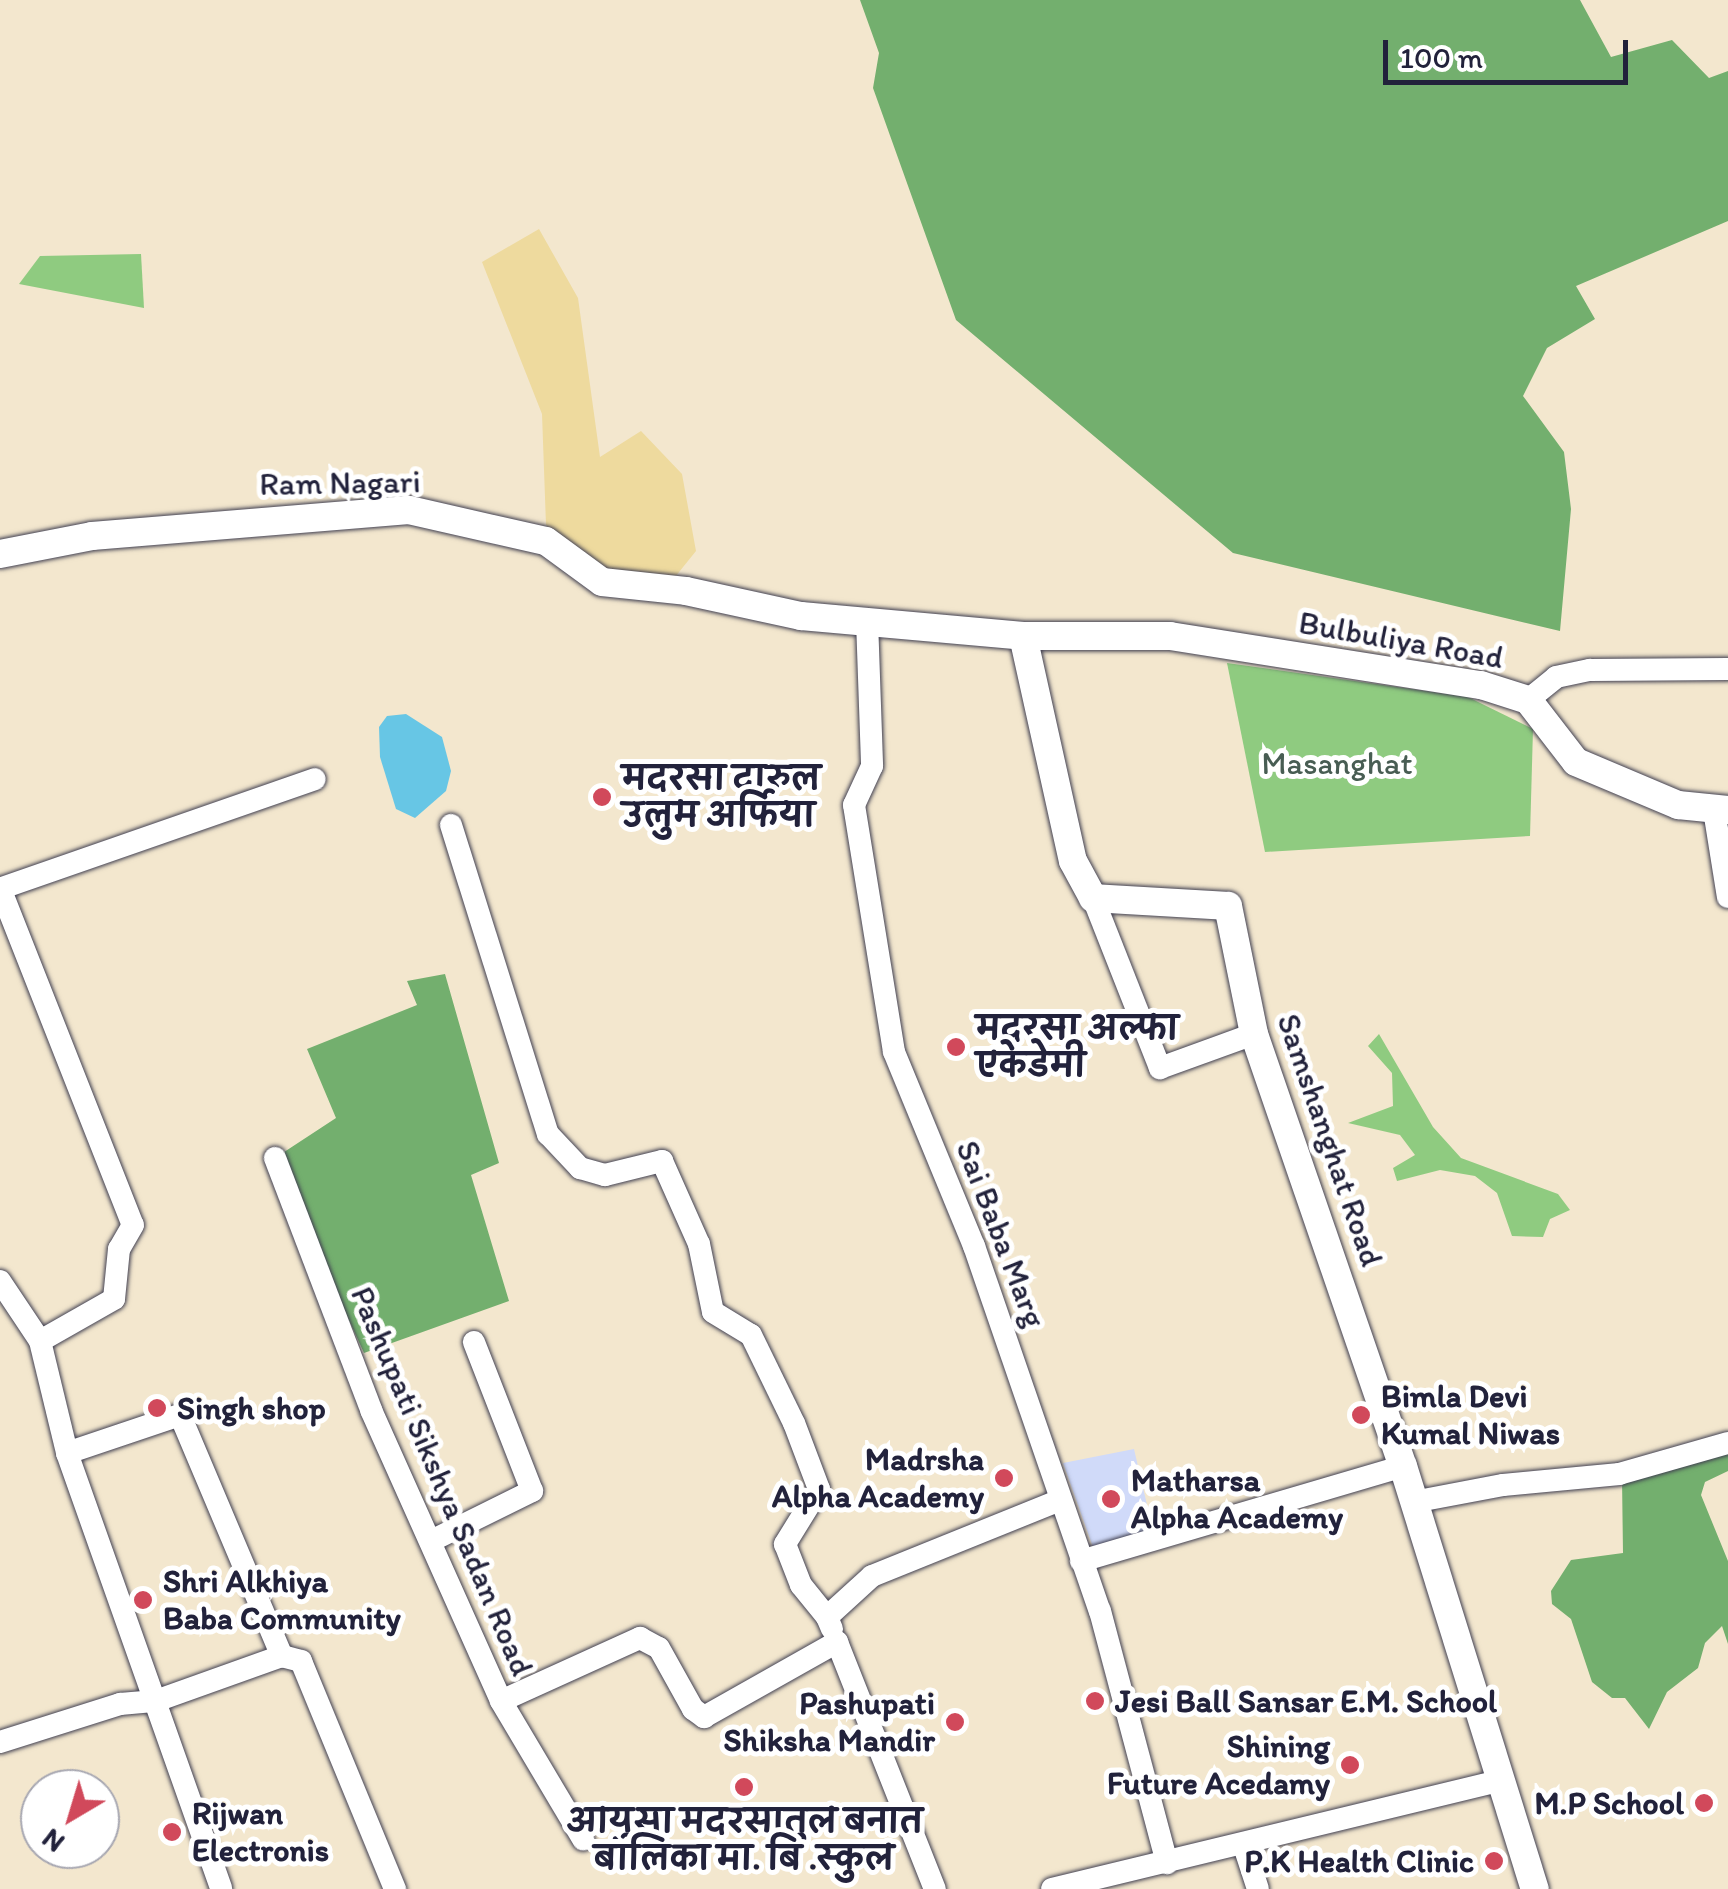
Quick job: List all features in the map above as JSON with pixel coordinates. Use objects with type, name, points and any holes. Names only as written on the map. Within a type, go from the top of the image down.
[{"type":"main road","name":"Ram Nagari","points":[[0,554],[110,534],[409,510],[546,541],[602,582],[686,592],[800,616],[1022,636]]},
{"type":"main road","name":"Bulbuliya Road","points":[[1022,636],[1170,636],[1481,685],[1528,700],[1576,762],[1678,805],[1721,810]]},
{"type":"main road","points":[[1022,636],[1073,861],[1093,898]]},
{"type":"main road","name":"Samshanghat Road","points":[[1093,898],[1228,906],[1254,1034],[1403,1466],[1534,1889]]},
{"type":"street","name":"Sai Baba Marg","points":[[867,620],[872,766],[854,806],[894,1052],[974,1246],[1081,1561],[1167,1863]]},
{"type":"street","points":[[1528,700],[1556,678],[1590,670],[1728,669]]},
{"type":"street","points":[[40,1340],[114,1298],[120,1249],[133,1224],[28,969],[1,888],[315,779]]},
{"type":"street","points":[[1721,810],[1728,897]]},
{"type":"street","points":[[452,824],[548,1134],[580,1168],[604,1175],[662,1161],[699,1244],[713,1312],[751,1335],[794,1423],[819,1489],[785,1544],[801,1585],[827,1617],[935,1889]]},
{"type":"street","points":[[1093,898],[1160,1068],[1254,1034]]},
{"type":"street","name":"Pashupati Sikshya Sadan Road","points":[[275,1158],[371,1410],[501,1701],[640,1638],[659,1648],[693,1710],[704,1717],[836,1642]]},
{"type":"street","points":[[0,1281],[40,1340],[68,1453],[222,1889]]},
{"type":"street","points":[[431,1541],[532,1491],[474,1342]]},
{"type":"street","points":[[68,1453],[180,1414],[282,1656]]},
{"type":"street","points":[[1413,1502],[1503,1484],[1620,1474],[1728,1443]]},
{"type":"street","points":[[1081,1561],[1403,1466]]},
{"type":"street","points":[[827,1617],[872,1576],[1060,1500]]},
{"type":"street","points":[[0,1742],[120,1704],[156,1701],[282,1656],[301,1661],[395,1889]]},
{"type":"street","points":[[501,1701],[583,1838]]},
{"type":"street","points":[[1052,1889],[1244,1846],[1500,1781]]},
{"type":"street","points":[[1244,1846],[1258,1889]]},
{"type":"shaded area","name":"Matharsa Alpha Academy","points":[[1134,1449],[1154,1535],[1095,1553],[1063,1463]]},
{"type":"green space","points":[[860,0],[1580,0],[1611,57],[1672,40],[1709,78],[1728,71],[1728,221],[1576,286],[1595,319],[1547,348],[1523,396],[1564,452],[1571,509],[1560,631],[1233,553],[956,320],[873,88],[879,53]]},
{"type":"green space","points":[[141,254],[144,308],[19,284],[40,256]]},
{"type":"green space","name":"Masanghat","points":[[1227,663],[1468,697],[1533,729],[1530,836],[1265,852]]},
{"type":"green space","points":[[445,974],[499,1163],[471,1175],[509,1301],[364,1353],[275,1158],[336,1118],[307,1049],[417,1005],[407,981]]},
{"type":"green space","points":[[1379,1034],[1433,1127],[1461,1158],[1558,1194],[1570,1210],[1550,1219],[1543,1237],[1512,1236],[1497,1193],[1475,1176],[1440,1170],[1397,1181],[1393,1168],[1415,1155],[1400,1135],[1348,1123],[1393,1106],[1392,1073],[1368,1046]]},
{"type":"green space","points":[[1728,1449],[1728,1471],[1705,1482],[1701,1495],[1728,1561],[1728,1644],[1722,1626],[1705,1643],[1698,1668],[1667,1692],[1649,1729],[1625,1698],[1612,1698],[1592,1682],[1571,1619],[1552,1604],[1551,1591],[1571,1560],[1623,1553],[1622,1478]]},
{"type":"sand","points":[[539,229],[578,298],[600,457],[641,431],[682,474],[696,551],[671,582],[589,574],[596,562],[546,525],[542,414],[482,262]]},
{"type":"water","points":[[406,714],[442,737],[451,771],[446,791],[415,818],[396,809],[380,757],[379,727],[387,716]]},
{"type":"place","name":"मदरसा दारुल उलुम अर्फिया","points":[[602,797]]},
{"type":"place","name":"मदरसा अल्फा एकेडेमी","points":[[956,1047]]},
{"type":"place","name":"Singh shop","points":[[157,1408]]},
{"type":"place","name":"Bimla Devi Kumal Niwas","points":[[1361,1415]]},
{"type":"place","name":"Madrsha Alpha Academy","points":[[1004,1478]]},
{"type":"place","name":"Matharsa Alpha Academy","points":[[1111,1499]]},
{"type":"place","name":"Shri Alkhiya Baba Community","points":[[143,1600]]},
{"type":"place","name":"Jesi Ball Sansar E.M. School","points":[[1095,1701]]},
{"type":"place","name":"Pashupati Shiksha Mandir","points":[[955,1722]]},
{"type":"place","name":"Shining Future Acedamy","points":[[1350,1765]]},
{"type":"place","name":"आयुसा मदरसातुल बनात बालिका मा. बि .स्कुल","points":[[744,1787]]},
{"type":"place","name":"M.P School","points":[[1704,1803]]},
{"type":"place","name":"Rijwan Electronis","points":[[172,1832]]},
{"type":"place","name":"P.K Health Clinic","points":[[1494,1861]]}]
